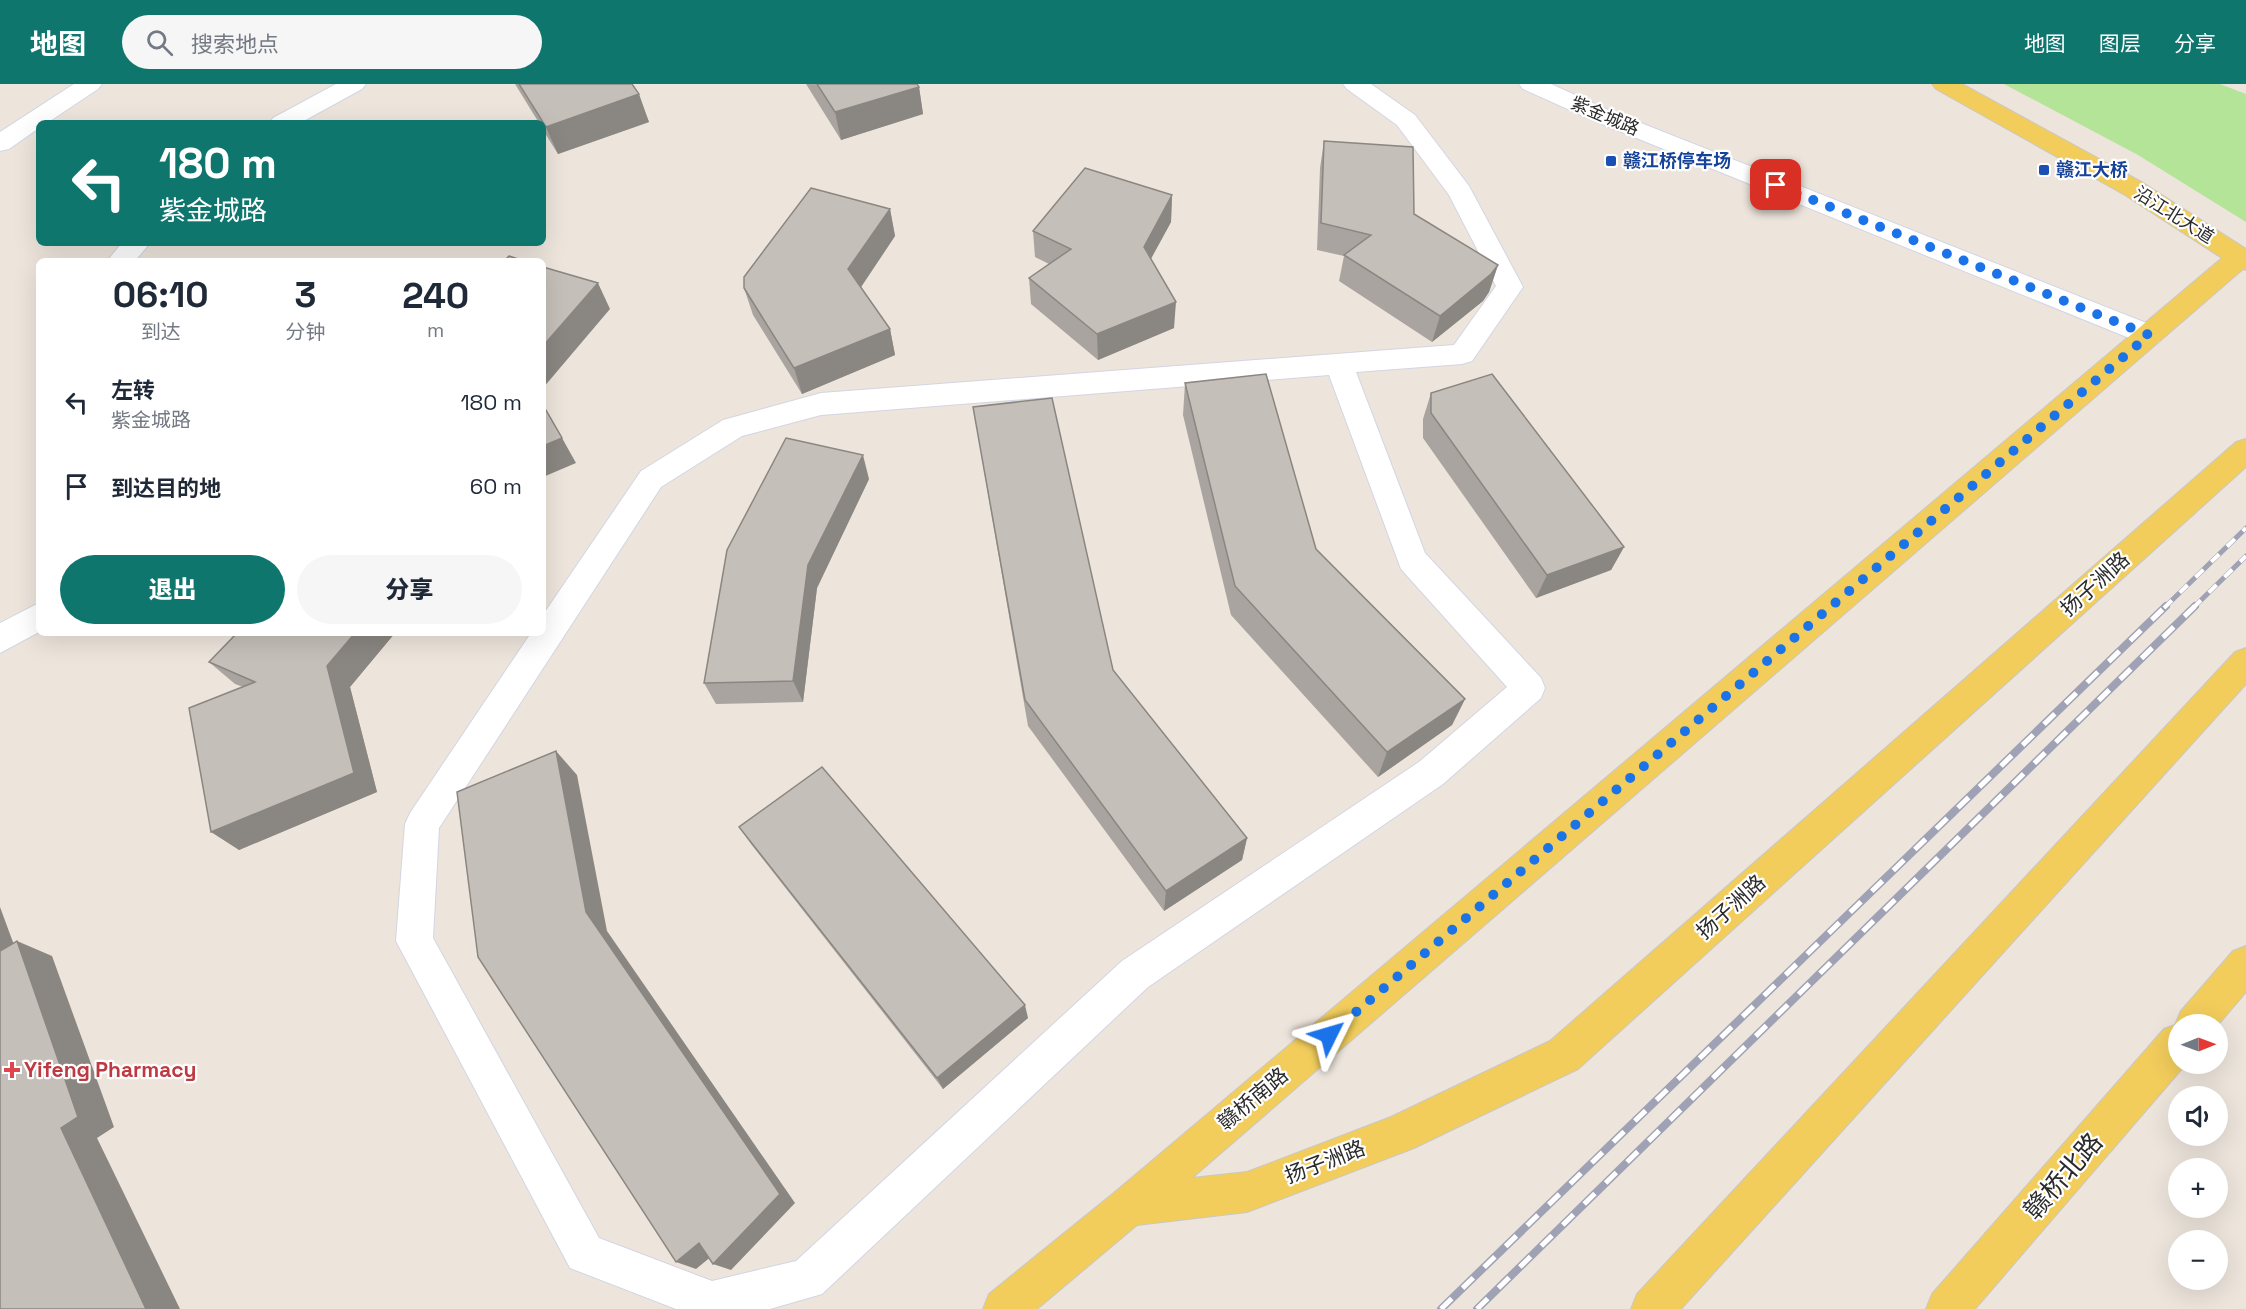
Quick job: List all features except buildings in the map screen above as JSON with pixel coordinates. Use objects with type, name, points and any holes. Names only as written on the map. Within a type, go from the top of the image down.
[{"type":"main road","name":"沿江北大道","points":[[1944,84],[2134,189],[2243,259]]},
{"type":"main road","name":"赣桥南路","points":[[1004,1309],[1129,1206],[2149,335],[2243,259]]},
{"type":"main road","name":"扬子洲路","points":[[1129,1206],[1247,1192],[1400,1134],[1564,1055],[2246,450]]},
{"type":"main road","points":[[1652,1309],[2246,662]]},
{"type":"main road","points":[[2203,1014],[2246,964]]},
{"type":"main road","name":"赣桥北路","points":[[1947,1309],[2168,1055]]},
{"type":"street","points":[[0,143],[90,84]]},
{"type":"street","points":[[288,120],[354,84]]},
{"type":"street","points":[[1340,363],[1412,560],[1529,688],[1431,773],[1135,974],[807,1279],[712,1302],[585,1253],[414,941],[422,824],[651,479],[733,428],[821,404],[1340,363],[1462,354],[1510,287],[1460,192],[1406,120],[1355,84]]},
{"type":"street","name":"紫金城路","points":[[1530,84],[1600,115],[2149,335]]},
{"type":"street","points":[[123,258],[134,246]]},
{"type":"street","points":[[0,639],[36,618]]},
{"type":"green space","points":[[2004,84],[2220,84],[2246,94],[2246,222],[2138,155]]},
{"type":"railway","points":[[2164,608],[2246,528]]},
{"type":"railway","points":[[2193,608],[2246,556]]},
{"type":"railway","points":[[1441,1309],[2166,606]]},
{"type":"railway","points":[[1477,1309],[2195,606]]},
{"type":"place","name":"赣江桥停车场","points":[[1611,161]]},
{"type":"place","name":"赣江大桥","points":[[2044,170]]},
{"type":"place","name":"Yifeng Pharmacy","points":[[12,1070]]},
{"type":"route","points":[[1329,1035],[2149,335],[1776,185]]}]
